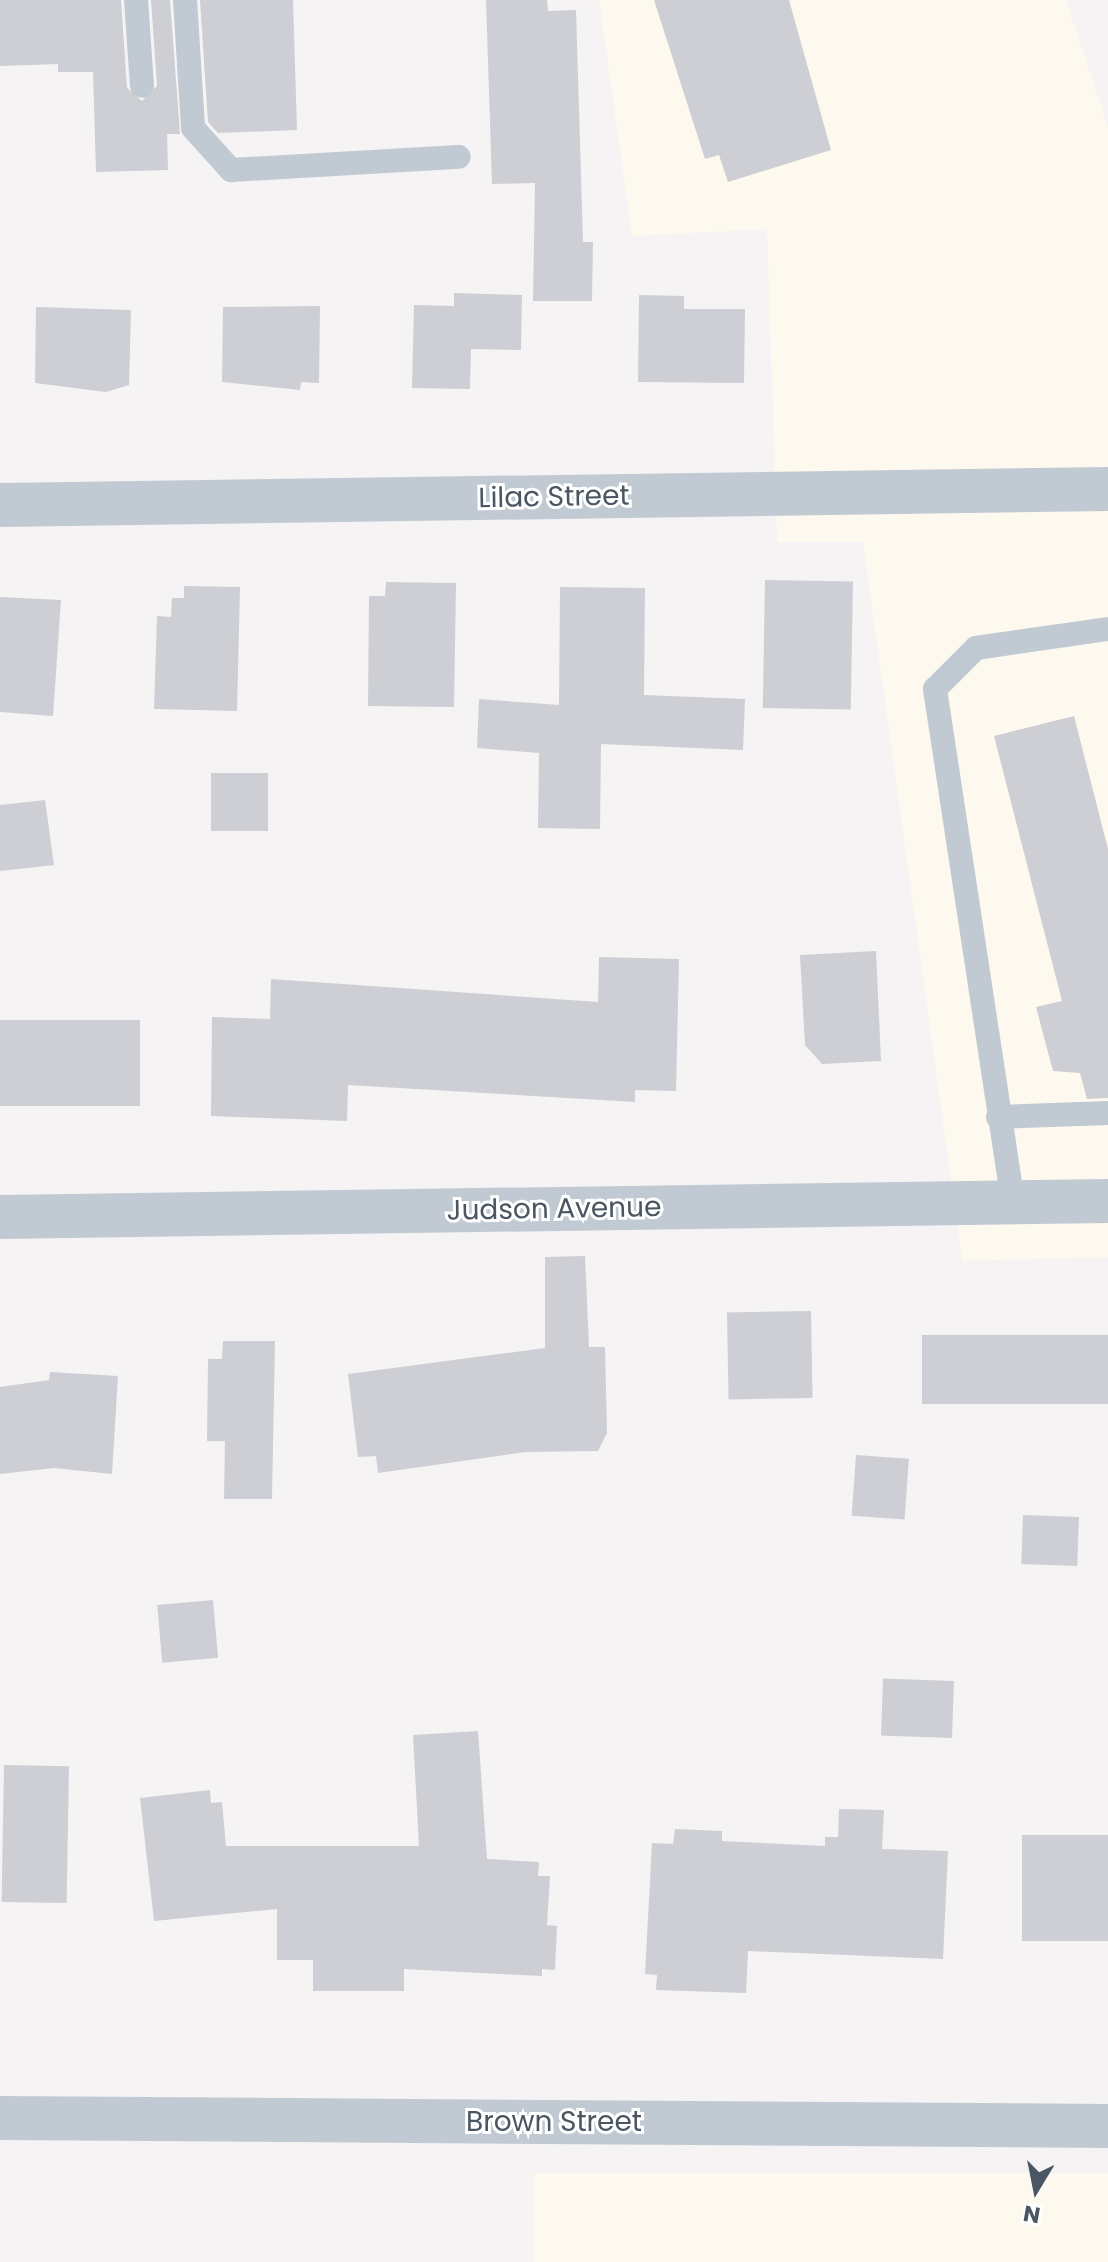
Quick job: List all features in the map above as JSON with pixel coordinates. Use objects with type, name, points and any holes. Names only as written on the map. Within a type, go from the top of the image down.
[{"type":"street","name":"Lilac Street","points":[[0,505],[1108,489]]},
{"type":"street","name":"Judson Avenue","points":[[0,1217],[1108,1201]]},
{"type":"street","name":"Brown Street","points":[[0,2118],[1108,2126]]},
{"type":"lane","points":[[136,0],[142,86]]},
{"type":"lane","points":[[185,0],[193,128],[231,170],[459,157]]},
{"type":"lane","points":[[1013,1202],[935,689],[976,648],[1108,629]]},
{"type":"lane","points":[[998,1117],[1108,1113]]},
{"type":"shaded area","points":[[599,0],[1066,0],[1108,126],[1108,1257],[962,1261],[863,542],[777,542],[767,229],[632,236]]},
{"type":"shaded area","points":[[534,2173],[1108,2173],[1108,2262],[534,2262]]},
{"type":"building","points":[[0,0],[121,0],[127,88],[142,101],[157,86],[151,0],[170,0],[180,134],[167,134],[168,170],[96,172],[93,72],[58,72],[58,64],[0,66]]},
{"type":"building","points":[[200,0],[293,0],[297,130],[218,133],[208,122]]},
{"type":"building","points":[[486,0],[547,0],[548,11],[576,10],[583,242],[593,242],[592,301],[533,301],[535,183],[492,184]]},
{"type":"building","points":[[654,0],[789,0],[831,150],[728,182],[719,155],[705,159]]},
{"type":"building","points":[[454,293],[522,295],[521,350],[471,349],[470,389],[412,388],[414,305],[454,306]]},
{"type":"building","points":[[639,295],[684,296],[684,309],[745,309],[744,383],[638,382]]},
{"type":"building","points":[[320,306],[319,383],[301,382],[300,390],[222,382],[223,307]]},
{"type":"building","points":[[36,307],[131,310],[129,385],[106,392],[35,383]]},
{"type":"building","points":[[765,580],[853,582],[851,710],[763,708]]},
{"type":"building","points":[[386,582],[456,583],[454,707],[368,706],[369,596],[385,596]]},
{"type":"building","points":[[184,586],[240,587],[237,711],[154,709],[157,616],[171,617],[172,598],[184,598]]},
{"type":"building","points":[[560,587],[645,588],[644,695],[745,699],[743,750],[601,744],[600,829],[538,828],[539,753],[477,748],[479,699],[559,705]]},
{"type":"building","points":[[0,597],[61,600],[53,716],[0,712]]},
{"type":"building","points":[[1074,716],[1108,849],[1108,1098],[1087,1099],[1080,1073],[1053,1071],[1036,1007],[1062,1001],[994,736]]},
{"type":"building","points":[[211,773],[268,773],[268,831],[211,831]]},
{"type":"building","points":[[45,800],[54,865],[0,871],[0,805]]},
{"type":"building","points":[[876,951],[881,1061],[822,1064],[805,1045],[800,955]]},
{"type":"building","points":[[599,957],[679,959],[676,1091],[635,1090],[635,1102],[348,1085],[347,1121],[211,1116],[212,1017],[270,1019],[271,979],[598,1002]]},
{"type":"building","points":[[0,1020],[140,1020],[140,1106],[0,1106]]},
{"type":"building","points":[[585,1256],[589,1347],[605,1347],[607,1433],[598,1451],[525,1452],[378,1473],[376,1456],[358,1457],[348,1374],[545,1348],[545,1257]]},
{"type":"building","points":[[811,1311],[813,1398],[729,1399],[727,1312]]},
{"type":"building","points":[[922,1335],[1108,1335],[1108,1404],[922,1404]]},
{"type":"building","points":[[223,1341],[275,1341],[272,1499],[224,1499],[225,1441],[207,1441],[208,1359],[222,1359]]},
{"type":"building","points":[[50,1372],[118,1376],[112,1474],[54,1468],[0,1474],[0,1387],[49,1380]]},
{"type":"building","points":[[856,1455],[909,1459],[905,1520],[852,1516]]},
{"type":"building","points":[[1023,1515],[1079,1517],[1077,1566],[1021,1564]]},
{"type":"building","points":[[213,1600],[218,1658],[162,1663],[157,1605]]},
{"type":"building","points":[[883,1679],[954,1681],[952,1738],[881,1735]]},
{"type":"building","points":[[478,1731],[487,1859],[539,1862],[538,1876],[550,1876],[547,1925],[557,1926],[555,1970],[542,1969],[542,1976],[404,1969],[404,1991],[313,1991],[313,1960],[277,1960],[277,1909],[154,1921],[140,1798],[210,1790],[211,1803],[222,1802],[226,1846],[419,1846],[413,1735]]},
{"type":"building","points":[[4,1765],[69,1766],[67,1903],[2,1902]]},
{"type":"building","points":[[839,1809],[884,1810],[882,1849],[948,1851],[943,1959],[748,1951],[746,1993],[656,1990],[657,1975],[645,1974],[652,1843],[673,1844],[675,1829],[722,1831],[722,1841],[825,1846],[825,1837],[838,1837]]},
{"type":"building","points":[[1022,1835],[1108,1835],[1108,1941],[1022,1941]]}]
